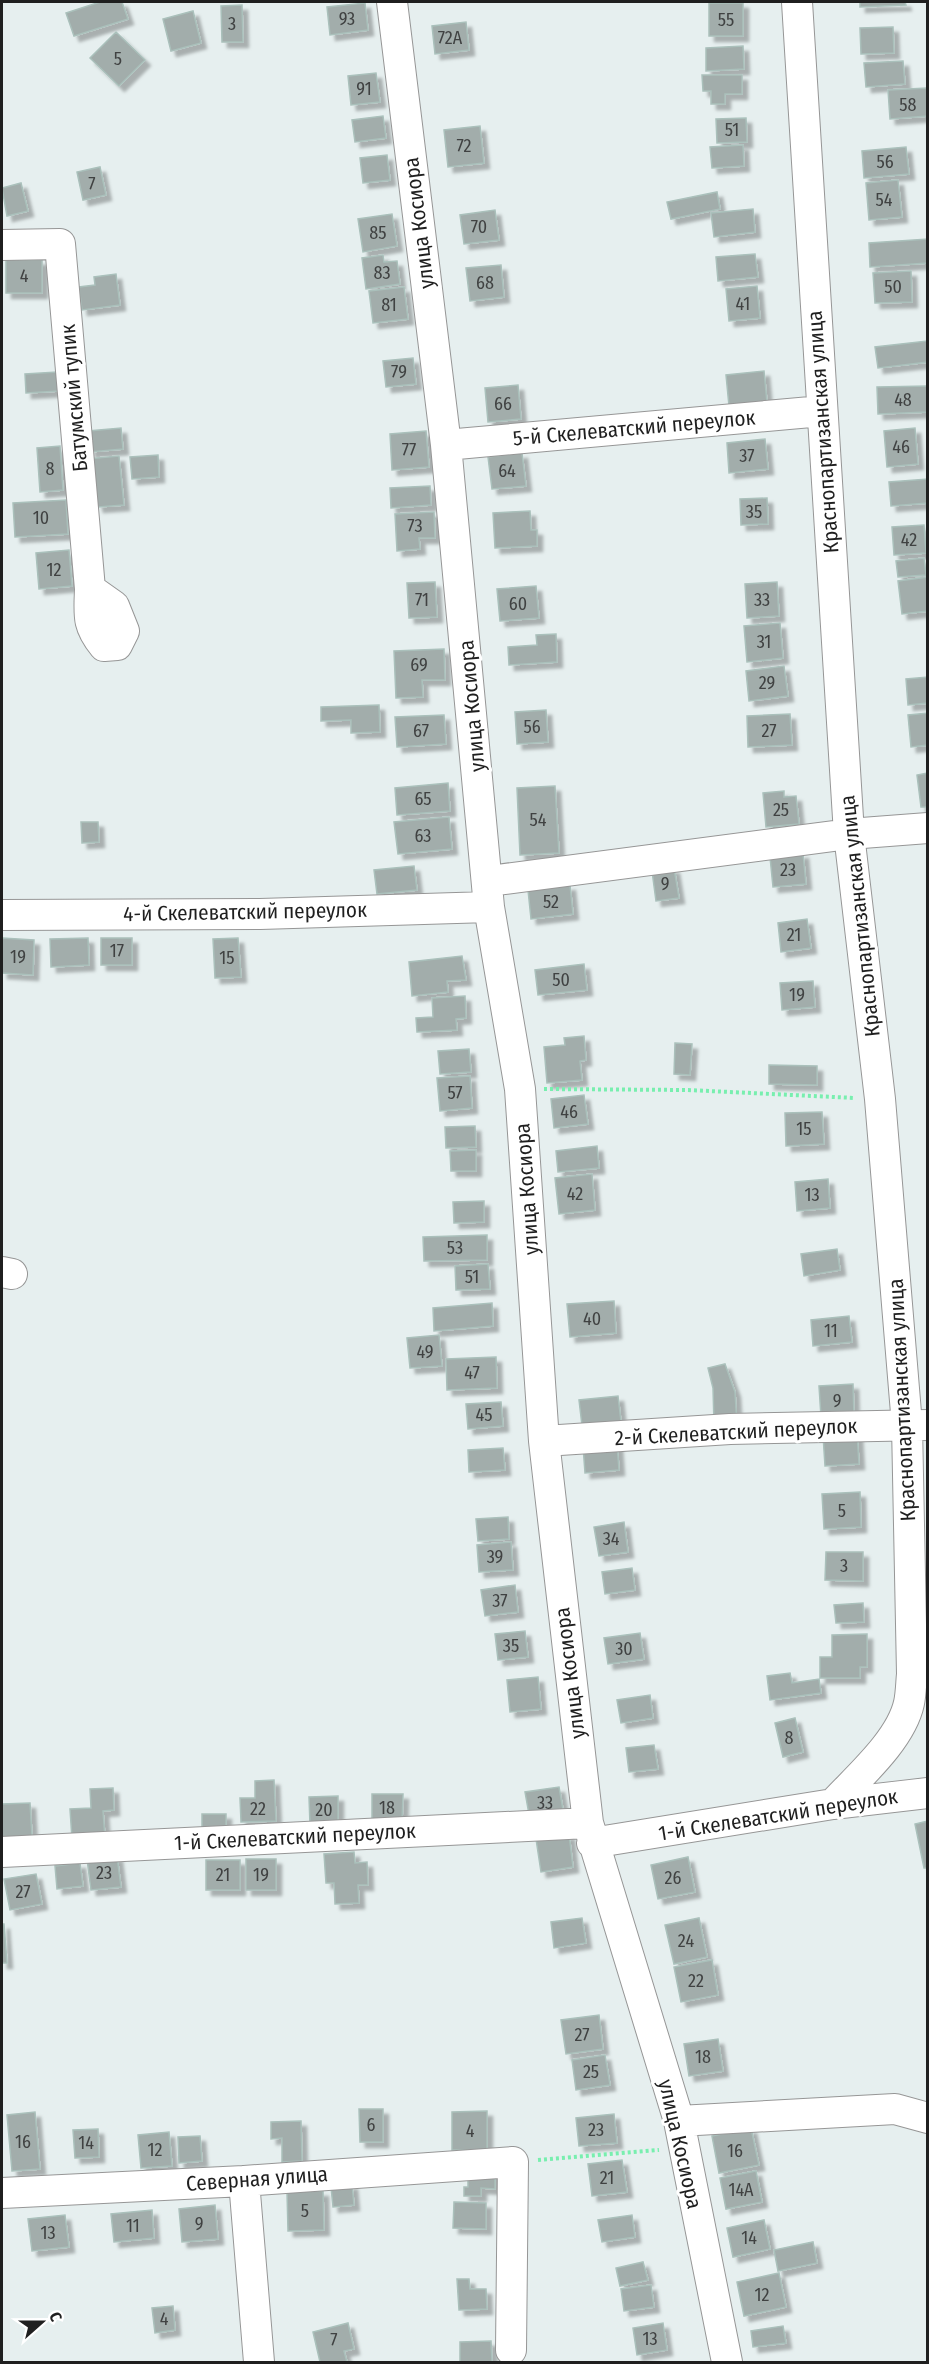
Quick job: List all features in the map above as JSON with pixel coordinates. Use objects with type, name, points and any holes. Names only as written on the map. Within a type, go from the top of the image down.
[{"type":"street","name":"улица Косиора","points":[[392,2],[447,445],[489,894],[520,1089],[544,1441],[590,1833],[681,2134],[727,2362]]},
{"type":"street","name":"Краснопартизанская улица","points":[[797,2],[849,834],[917,1425],[912,1674],[909,1703],[901,1726],[888,1744],[833,1804]]},
{"type":"street","name":"Батумский тупик","points":[[2,245],[60,244],[90,600]]},
{"type":"street","name":"5-й Скелеватский переулок","points":[[447,445],[822,411]]},
{"type":"street","name":"4-й Скелеватский переулок","points":[[2,915],[260,914],[489,894],[849,834],[927,828]]},
{"type":"street","name":"2-й Скелеватский переулок","points":[[544,1441],[730,1429],[917,1425]]},
{"type":"street","name":"1-й Скелеватский переулок","points":[[2,1852],[590,1833],[927,1793]]},
{"type":"street","points":[[681,2134],[895,2109],[927,2118]]},
{"type":"street","points":[[511,2350],[513,2162]]},
{"type":"street","name":"Северная улица","points":[[2,2193],[244,2181],[513,2162]]},
{"type":"street","points":[[244,2181],[259,2362]]},
{"type":"path","points":[[520,1089],[688,1090],[880,1099]]},
{"type":"path","points":[[513,2162],[681,2134]]},
{"type":"building","points":[[100,2],[122,2],[128,19],[74,36],[66,13]]},
{"type":"building","points":[[860,2],[905,2],[906,5],[860,7]]},
{"type":"building","points":[[365,3],[368,30],[330,35],[327,7]]},
{"type":"building","points":[[709,3],[743,3],[743,36],[709,36]]},
{"type":"building","points":[[242,5],[243,42],[222,42],[221,6]]},
{"type":"building","points":[[193,11],[201,43],[171,51],[163,19]]},
{"type":"building","points":[[466,22],[469,50],[435,54],[432,26]]},
{"type":"building","points":[[893,27],[894,53],[861,54],[860,28]]},
{"type":"building","points":[[116,32],[145,60],[119,86],[90,58]]},
{"type":"building","points":[[743,46],[744,69],[706,71],[706,48]]},
{"type":"building","points":[[903,61],[905,84],[866,87],[864,63]]},
{"type":"building","points":[[376,73],[380,102],[351,105],[348,76]]},
{"type":"building","points":[[702,75],[742,75],[742,94],[725,94],[725,104],[711,104],[711,91],[703,91]]},
{"type":"building","points":[[927,88],[928,116],[890,119],[888,90]]},
{"type":"building","points":[[383,116],[386,138],[355,142],[352,120]]},
{"type":"building","points":[[746,118],[747,142],[717,143],[716,119]]},
{"type":"building","points":[[480,126],[484,163],[448,167],[444,130]]},
{"type":"building","points":[[743,145],[744,166],[712,168],[710,147]]},
{"type":"building","points":[[906,147],[909,174],[864,178],[862,151]]},
{"type":"building","points":[[387,155],[390,180],[363,183],[360,158]]},
{"type":"building","points":[[100,167],[106,195],[83,200],[77,172]]},
{"type":"building","points":[[898,180],[902,217],[869,220],[866,183]]},
{"type":"building","points":[[21,183],[28,211],[7,216],[2,188]]},
{"type":"building","points":[[717,192],[720,209],[671,219],[667,202]]},
{"type":"building","points":[[753,209],[755,232],[714,237],[711,213]]},
{"type":"building","points":[[495,210],[499,240],[464,244],[460,215]]},
{"type":"building","points":[[392,214],[397,246],[363,252],[358,219]]},
{"type":"building","points":[[928,239],[928,263],[870,267],[869,243]]},
{"type":"building","points":[[755,254],[758,277],[718,281],[716,257]]},
{"type":"building","points":[[383,255],[384,262],[397,261],[400,284],[366,289],[362,258]]},
{"type":"building","points":[[6,260],[42,260],[42,293],[6,293]]},
{"type":"building","points":[[501,265],[504,297],[470,301],[466,268]]},
{"type":"building","points":[[911,271],[912,302],[875,303],[873,273]]},
{"type":"building","points":[[116,274],[120,305],[82,310],[79,287],[95,285],[94,277]]},
{"type":"building","points":[[757,286],[760,318],[729,321],[726,289]]},
{"type":"building","points":[[404,287],[408,319],[373,323],[369,291]]},
{"type":"building","points":[[927,341],[928,362],[878,368],[875,347]]},
{"type":"building","points":[[413,358],[416,384],[386,387],[383,361]]},
{"type":"building","points":[[764,371],[767,402],[729,406],[726,375]]},
{"type":"building","points":[[57,372],[59,391],[26,393],[25,374]]},
{"type":"building","points":[[518,385],[521,419],[488,422],[485,388]]},
{"type":"building","points":[[928,386],[928,412],[878,414],[877,387]]},
{"type":"building","points":[[121,428],[123,449],[90,452],[88,431]]},
{"type":"building","points":[[915,428],[918,464],[887,467],[884,431]]},
{"type":"building","points":[[426,431],[429,467],[392,470],[390,434]]},
{"type":"building","points":[[765,439],[768,469],[729,473],[727,443]]},
{"type":"building","points":[[60,446],[63,490],[40,492],[37,448]]},
{"type":"building","points":[[522,453],[526,486],[492,489],[488,457]]},
{"type":"building","points":[[158,455],[159,477],[132,479],[130,457]]},
{"type":"building","points":[[119,456],[124,505],[98,507],[86,459]]},
{"type":"building","points":[[928,479],[928,503],[891,506],[889,482]]},
{"type":"building","points":[[430,486],[431,505],[391,508],[390,488]]},
{"type":"building","points":[[767,498],[768,524],[741,525],[740,499]]},
{"type":"building","points":[[66,500],[68,534],[15,537],[13,503]]},
{"type":"building","points":[[530,511],[531,530],[537,530],[537,546],[495,548],[493,513]]},
{"type":"building","points":[[434,512],[435,538],[419,538],[420,549],[397,551],[395,514]]},
{"type":"building","points":[[924,525],[926,553],[894,555],[892,527]]},
{"type":"building","points":[[69,550],[72,586],[39,589],[36,553]]},
{"type":"building","points":[[924,558],[926,575],[898,577],[896,561]]},
{"type":"building","points":[[928,577],[928,611],[902,614],[898,581]]},
{"type":"building","points":[[435,582],[437,617],[409,618],[407,583]]},
{"type":"building","points":[[777,582],[779,616],[747,618],[745,584]]},
{"type":"building","points":[[536,586],[539,618],[500,621],[497,589]]},
{"type":"building","points":[[780,623],[783,658],[747,662],[744,626]]},
{"type":"building","points":[[556,634],[557,662],[509,665],[508,647],[537,645],[536,635]]},
{"type":"building","points":[[444,649],[445,680],[422,680],[423,697],[396,698],[394,651]]},
{"type":"building","points":[[784,666],[788,696],[749,701],[746,671]]},
{"type":"building","points":[[928,677],[928,703],[908,705],[906,679]]},
{"type":"building","points":[[379,705],[380,732],[351,733],[351,720],[321,721],[321,707]]},
{"type":"building","points":[[546,710],[548,742],[517,744],[515,712]]},
{"type":"building","points":[[928,713],[928,745],[911,747],[908,715]]},
{"type":"building","points":[[790,714],[792,745],[748,747],[747,716]]},
{"type":"building","points":[[444,715],[446,744],[397,747],[395,717]]},
{"type":"building","points":[[928,773],[928,807],[921,807],[917,775]]},
{"type":"building","points":[[448,783],[450,811],[397,815],[395,788]]},
{"type":"building","points":[[555,786],[559,853],[520,855],[517,788]]},
{"type":"building","points":[[784,791],[784,797],[796,796],[799,824],[766,827],[763,793]]},
{"type":"building","points":[[449,817],[452,849],[398,854],[394,822]]},
{"type":"building","points":[[81,822],[98,822],[99,842],[82,843]]},
{"type":"building","points":[[803,853],[806,884],[773,887],[770,857]]},
{"type":"building","points":[[414,866],[417,890],[377,894],[374,870]]},
{"type":"building","points":[[674,868],[679,898],[656,901],[652,871]]},
{"type":"building","points":[[570,885],[573,914],[531,919],[528,890]]},
{"type":"building","points":[[807,919],[811,948],[781,952],[778,923]]},
{"type":"building","points":[[2,938],[34,940],[33,975],[2,973]]},
{"type":"building","points":[[88,938],[89,965],[51,967],[50,939]]},
{"type":"building","points":[[101,938],[132,938],[132,965],[101,965]]},
{"type":"building","points":[[238,938],[241,977],[215,978],[213,939]]},
{"type":"building","points":[[462,956],[466,980],[447,981],[448,992],[412,996],[409,962]]},
{"type":"building","points":[[584,964],[587,990],[538,995],[535,970]]},
{"type":"building","points":[[813,981],[815,1007],[782,1010],[780,983]]},
{"type":"building","points":[[465,996],[466,1018],[456,1019],[457,1030],[417,1032],[416,1018],[433,1017],[432,998]]},
{"type":"building","points":[[584,1036],[586,1060],[580,1061],[582,1080],[547,1083],[544,1047],[565,1045],[564,1038]]},
{"type":"building","points":[[675,1043],[692,1044],[690,1075],[674,1074]]},
{"type":"building","points":[[469,1049],[471,1072],[440,1074],[438,1051]]},
{"type":"building","points":[[769,1065],[817,1066],[817,1085],[769,1084]]},
{"type":"building","points":[[470,1076],[472,1108],[440,1111],[437,1078]]},
{"type":"building","points":[[584,1095],[588,1124],[554,1128],[551,1099]]},
{"type":"building","points":[[822,1112],[824,1144],[786,1146],[785,1113]]},
{"type":"building","points":[[475,1126],[476,1147],[446,1148],[445,1127]]},
{"type":"building","points":[[597,1146],[599,1168],[558,1172],[556,1151]]},
{"type":"building","points":[[476,1150],[476,1171],[451,1171],[450,1151]]},
{"type":"building","points":[[592,1174],[595,1210],[559,1214],[555,1178]]},
{"type":"building","points":[[828,1179],[830,1208],[797,1211],[795,1182]]},
{"type":"building","points":[[484,1201],[484,1222],[454,1223],[453,1202]]},
{"type":"building","points":[[487,1235],[487,1260],[424,1261],[423,1237]]},
{"type":"building","points":[[837,1249],[840,1270],[804,1276],[801,1254]]},
{"type":"building","points":[[488,1264],[490,1289],[456,1290],[455,1266]]},
{"type":"building","points":[[614,1301],[616,1333],[570,1337],[567,1304]]},
{"type":"building","points":[[492,1303],[493,1326],[434,1331],[433,1308]]},
{"type":"building","points":[[849,1316],[852,1342],[813,1346],[811,1320]]},
{"type":"building","points":[[439,1335],[442,1366],[410,1368],[407,1338]]},
{"type":"building","points":[[496,1357],[497,1388],[447,1390],[446,1359]]},
{"type":"building","points":[[725,1364],[735,1392],[737,1425],[714,1424],[713,1388],[708,1368]]},
{"type":"building","points":[[853,1384],[854,1416],[821,1417],[819,1386]]},
{"type":"building","points":[[618,1396],[622,1430],[583,1434],[579,1400]]},
{"type":"building","points":[[501,1402],[503,1426],[468,1429],[466,1404]]},
{"type":"building","points":[[857,1432],[859,1464],[825,1466],[823,1435]]},
{"type":"building","points":[[617,1443],[619,1470],[585,1473],[583,1446]]},
{"type":"building","points":[[503,1448],[505,1470],[469,1472],[468,1450]]},
{"type":"building","points":[[860,1492],[861,1527],[824,1529],[822,1494]]},
{"type":"building","points":[[508,1517],[509,1539],[478,1541],[476,1519]]},
{"type":"building","points":[[624,1522],[628,1552],[599,1556],[594,1527]]},
{"type":"building","points":[[511,1542],[513,1570],[479,1572],[477,1545]]},
{"type":"building","points":[[826,1552],[863,1552],[863,1581],[825,1580]]},
{"type":"building","points":[[632,1568],[635,1590],[605,1594],[602,1572]]},
{"type":"building","points":[[515,1585],[518,1612],[485,1616],[481,1590]]},
{"type":"building","points":[[863,1603],[864,1622],[836,1623],[834,1605]]},
{"type":"building","points":[[525,1631],[528,1657],[498,1660],[495,1634]]},
{"type":"building","points":[[640,1633],[644,1659],[608,1664],[604,1638]]},
{"type":"building","points":[[867,1634],[867,1667],[860,1667],[860,1678],[820,1678],[820,1657],[832,1657],[832,1635]]},
{"type":"building","points":[[790,1673],[792,1683],[819,1679],[821,1693],[770,1700],[767,1676]]},
{"type":"building","points":[[538,1677],[541,1709],[510,1712],[507,1680]]},
{"type":"building","points":[[650,1695],[653,1718],[621,1723],[617,1700]]},
{"type":"building","points":[[795,1718],[803,1752],[783,1757],[775,1723]]},
{"type":"building","points":[[654,1745],[658,1769],[629,1772],[626,1748]]},
{"type":"building","points":[[274,1780],[276,1821],[241,1822],[240,1798],[255,1798],[255,1781]]},
{"type":"building","points":[[559,1787],[564,1815],[530,1820],[525,1792]]},
{"type":"building","points":[[113,1788],[114,1810],[103,1811],[105,1837],[72,1839],[70,1809],[91,1808],[90,1789]]},
{"type":"building","points":[[372,1794],[403,1794],[402,1823],[372,1822]]},
{"type":"building","points":[[338,1796],[338,1824],[310,1825],[309,1797]]},
{"type":"building","points":[[30,1803],[32,1836],[2,1838],[2,1804]]},
{"type":"building","points":[[202,1814],[226,1814],[226,1833],[202,1833]]},
{"type":"building","points":[[928,1821],[928,1868],[924,1868],[915,1824]]},
{"type":"building","points":[[569,1834],[573,1867],[541,1872],[536,1839]]},
{"type":"building","points":[[354,1852],[355,1863],[367,1862],[368,1885],[358,1885],[359,1903],[335,1904],[334,1883],[326,1883],[324,1854]]},
{"type":"building","points":[[117,1856],[121,1887],[91,1890],[87,1859]]},
{"type":"building","points":[[688,1857],[695,1892],[658,1899],[651,1865]]},
{"type":"building","points":[[246,1859],[276,1859],[276,1890],[246,1890]]},
{"type":"building","points":[[206,1860],[240,1860],[240,1890],[206,1890]]},
{"type":"building","points":[[80,1863],[83,1886],[57,1889],[55,1866]]},
{"type":"building","points":[[36,1874],[42,1904],[10,1910],[4,1879]]},
{"type":"building","points":[[582,1918],[586,1943],[554,1948],[551,1922]]},
{"type":"building","points":[[699,1918],[707,1957],[674,1964],[665,1925]]},
{"type":"building","points":[[2,1924],[4,1924],[7,1963],[2,1963]]},
{"type":"building","points":[[712,1960],[718,1995],[681,2002],[674,1967]]},
{"type":"building","points":[[599,2015],[603,2049],[566,2054],[561,2020]]},
{"type":"building","points":[[718,2039],[723,2071],[689,2076],[684,2044]]},
{"type":"building","points":[[605,2055],[610,2085],[576,2090],[572,2060]]},
{"type":"building","points":[[359,2109],[383,2109],[383,2142],[360,2142]]},
{"type":"building","points":[[487,2111],[487,2150],[452,2150],[452,2112]]},
{"type":"building","points":[[35,2112],[40,2169],[12,2171],[7,2115]]},
{"type":"building","points":[[614,2114],[617,2143],[579,2146],[576,2118]]},
{"type":"building","points":[[301,2121],[302,2161],[282,2162],[282,2138],[271,2139],[271,2122]]},
{"type":"building","points":[[751,2128],[759,2165],[719,2173],[712,2136]]},
{"type":"building","points":[[98,2129],[99,2157],[75,2158],[73,2130]]},
{"type":"building","points":[[169,2132],[172,2166],[141,2168],[138,2135]]},
{"type":"building","points":[[200,2136],[202,2161],[179,2163],[178,2137]]},
{"type":"building","points":[[622,2160],[627,2192],[592,2196],[588,2164]]},
{"type":"building","points":[[468,2169],[495,2169],[495,2189],[481,2188],[481,2196],[464,2196],[464,2187],[468,2187]]},
{"type":"building","points":[[756,2171],[762,2202],[726,2209],[720,2178]]},
{"type":"building","points":[[352,2184],[354,2205],[333,2207],[331,2187]]},
{"type":"building","points":[[323,2191],[324,2230],[288,2231],[287,2192]]},
{"type":"building","points":[[454,2202],[486,2203],[486,2229],[453,2228]]},
{"type":"building","points":[[215,2205],[218,2239],[182,2242],[179,2209]]},
{"type":"building","points":[[152,2210],[154,2238],[114,2242],[111,2214]]},
{"type":"building","points":[[65,2215],[69,2247],[32,2251],[28,2219]]},
{"type":"building","points":[[632,2215],[635,2237],[602,2242],[598,2220]]},
{"type":"building","points":[[764,2220],[770,2249],[733,2257],[727,2228]]},
{"type":"building","points":[[813,2242],[817,2263],[778,2271],[774,2250]]},
{"type":"building","points":[[643,2262],[648,2280],[620,2286],[616,2268]]},
{"type":"building","points":[[779,2273],[786,2307],[744,2316],[737,2282]]},
{"type":"building","points":[[457,2279],[469,2279],[470,2289],[486,2289],[487,2309],[459,2310]]},
{"type":"building","points":[[651,2285],[654,2307],[624,2311],[621,2289]]},
{"type":"building","points":[[173,2306],[175,2330],[155,2333],[152,2308]]},
{"type":"building","points":[[348,2323],[354,2349],[344,2351],[347,2362],[320,2362],[313,2332]]},
{"type":"building","points":[[663,2323],[667,2350],[637,2355],[633,2328]]},
{"type":"building","points":[[783,2326],[786,2343],[753,2347],[751,2331]]},
{"type":"building","points":[[491,2341],[492,2362],[460,2362],[460,2342]]}]
